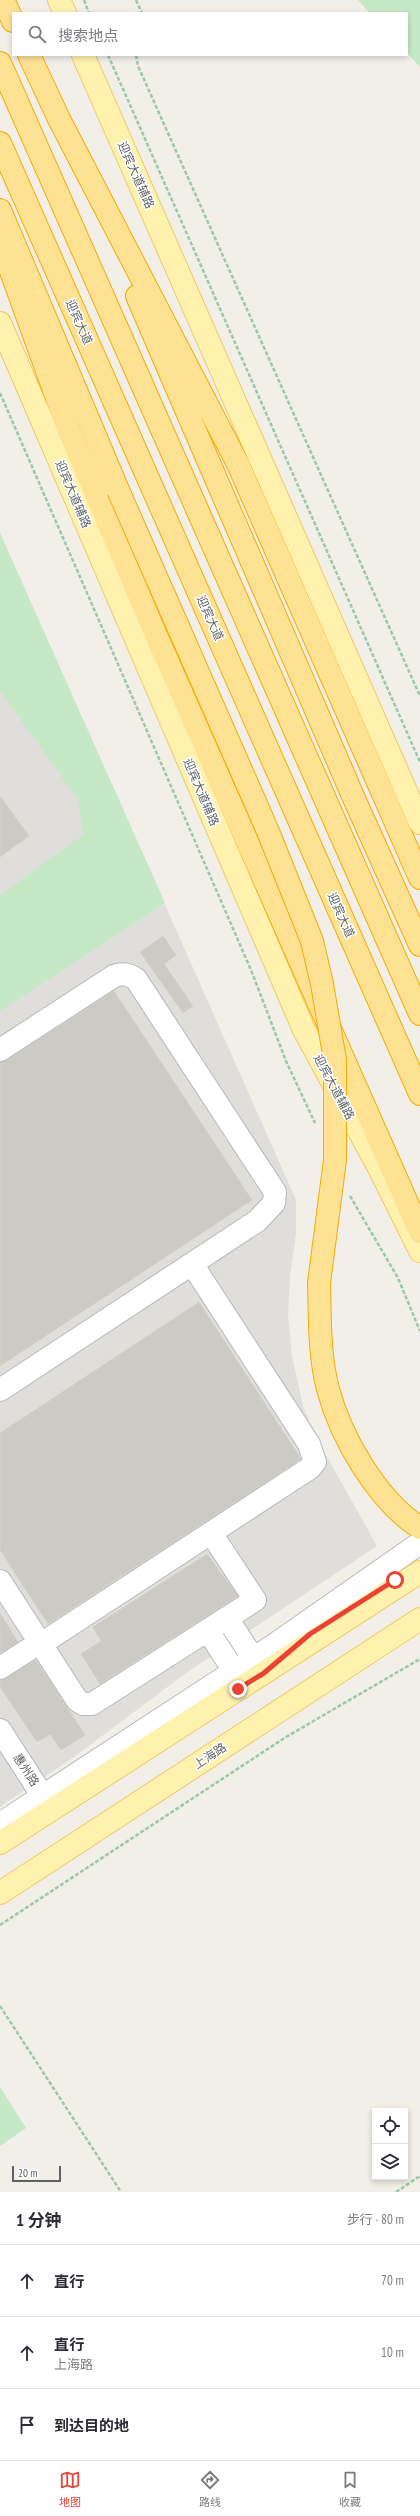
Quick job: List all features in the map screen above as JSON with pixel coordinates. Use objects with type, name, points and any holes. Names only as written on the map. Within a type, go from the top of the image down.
[{"type":"highway","points":[[3,0],[12,19]]},
{"type":"highway","points":[[29,56],[59,119],[237,525],[356,803],[420,945]]},
{"type":"highway","points":[[0,63],[420,1014]]},
{"type":"highway","points":[[59,119],[238,464],[420,878]]},
{"type":"highway","name":"迎宾大道","points":[[0,143],[420,1094]]},
{"type":"highway","points":[[0,210],[118,490],[267,829],[312,941],[322,984],[335,1060],[335,1160],[320,1283],[320,1333],[328,1388],[345,1436],[376,1485],[412,1523],[420,1528]]},
{"type":"highway","points":[[0,241],[73,440],[156,635],[420,1232]]},
{"type":"main road","points":[[59,0],[65,12]]},
{"type":"main road","name":"迎宾大道辅路","points":[[83,56],[420,823]]},
{"type":"main road","name":"迎宾大道辅路","points":[[0,324],[304,1030],[379,1168],[420,1251]]},
{"type":"main road","points":[[0,1843],[47,1803],[259,1666],[420,1572]]},
{"type":"main road","name":"上海路","points":[[0,1893],[420,1618]]},
{"type":"street","points":[[0,1050],[114,976],[123,973],[136,979],[275,1192],[274,1202],[257,1221],[0,1390]]},
{"type":"street","points":[[0,1668],[211,1533],[310,1468],[315,1462],[309,1444],[192,1264]]},
{"type":"street","points":[[0,1581],[34,1647],[77,1700],[83,1704],[92,1704],[255,1600],[211,1533]]},
{"type":"street","points":[[259,1666],[420,1543]]},
{"type":"street","points":[[0,1824],[47,1803],[234,1671],[259,1666],[420,1563]]},
{"type":"street","points":[[227,1618],[259,1666]]},
{"type":"street","points":[[286,1706],[420,1629]]},
{"type":"street","points":[[208,1631],[234,1671]]},
{"type":"street","name":"惠州路","points":[[0,1730],[47,1803]]},
{"type":"path","points":[[84,0],[90,12]]},
{"type":"path","points":[[136,0],[142,12]]},
{"type":"path","points":[[108,56],[420,762]]},
{"type":"path","points":[[136,56],[138,66],[420,696]]},
{"type":"path","points":[[0,393],[248,963],[286,1061],[317,1125]]},
{"type":"path","points":[[347,1190],[398,1278],[420,1332]]},
{"type":"path","points":[[0,1925],[286,1737],[420,1659]]},
{"type":"path","points":[[0,2006],[121,2192]]},
{"type":"path","points":[[396,2192],[420,2176]]},
{"type":"shaded area","points":[[0,533],[296,1200],[296,1234],[290,1277],[288,1315],[292,1356],[303,1406],[318,1441],[377,1546],[186,1673],[74,1757],[0,1807]]},
{"type":"green space","points":[[358,0],[420,0],[420,67],[408,54],[408,12],[369,12]]},
{"type":"green space","points":[[0,533],[165,903],[0,1011],[0,895],[83,835],[78,800],[0,691]]},
{"type":"green space","points":[[0,2087],[26,2128],[0,2146]]},
{"type":"building","points":[[0,796],[29,836],[0,857]]},
{"type":"building","points":[[163,936],[176,955],[164,964],[193,1006],[183,1013],[140,952]]},
{"type":"building","points":[[114,991],[252,1200],[0,1366],[0,1062],[7,1060]]},
{"type":"building","points":[[199,1302],[301,1459],[48,1624],[0,1550],[0,1433]]},
{"type":"building","points":[[207,1554],[238,1596],[100,1684],[81,1654],[101,1641],[93,1627]]},
{"type":"building","points":[[0,1613],[18,1642],[0,1653]]},
{"type":"building","points":[[36,1660],[85,1735],[61,1750],[50,1734],[37,1742],[0,1687],[0,1680]]},
{"type":"route","points":[[238,1689],[264,1673],[310,1634],[395,1580]]}]
